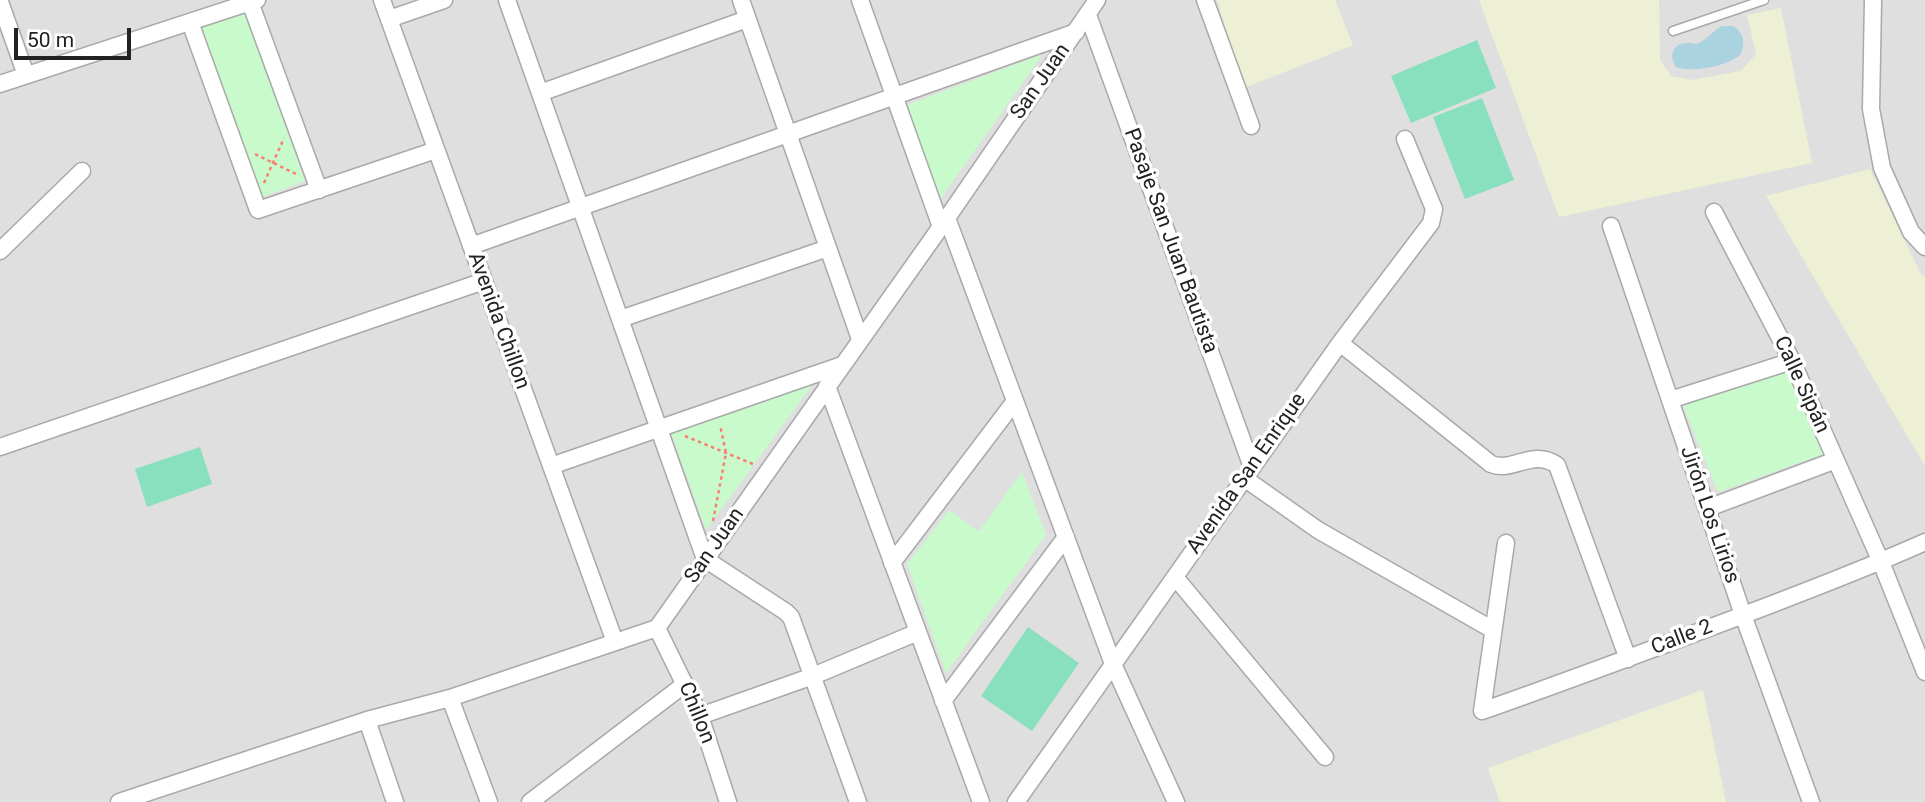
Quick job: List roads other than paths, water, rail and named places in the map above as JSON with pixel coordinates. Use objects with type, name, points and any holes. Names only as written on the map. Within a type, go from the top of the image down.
[{"type":"street","name":"Avenida Chillon","points":[[382,0],[615,642]]},
{"type":"street","points":[[389,19],[444,0]]},
{"type":"street","points":[[507,0],[705,559],[791,617],[858,802]]},
{"type":"street","points":[[741,0],[860,339]]},
{"type":"street","points":[[860,0],[894,96],[1015,401],[1113,664],[1176,802]]},
{"type":"street","name":"San Juan","points":[[657,628],[1097,0]]},
{"type":"street","points":[[1205,0],[1251,126]]},
{"type":"street","points":[[1873,0],[1871,109],[1882,168],[1911,232],[1925,247]]},
{"type":"street","points":[[0,83],[254,1],[317,187]]},
{"type":"street","points":[[0,2],[26,75]]},
{"type":"street","name":"Pasaje San Juan Bautista","points":[[1087,15],[1248,473]]},
{"type":"street","points":[[540,93],[747,19]]},
{"type":"street","points":[[190,22],[258,210],[317,187],[436,150]]},
{"type":"street","points":[[471,246],[1076,32]]},
{"type":"street","name":"Avenida San Enrique","points":[[1016,802],[1339,343],[1431,223],[1433,209],[1405,139]]},
{"type":"street","points":[[0,251],[82,171]]},
{"type":"street","name":"Calle Sipán","points":[[1714,212],[1792,360],[1881,562],[1925,672]]},
{"type":"street","name":"Jirón Los Lirios","points":[[1611,226],[1743,615],[1811,802]]},
{"type":"street","points":[[620,319],[828,248]]},
{"type":"street","points":[[0,447],[484,281]]},
{"type":"street","points":[[1339,343],[1491,464],[1498,467],[1539,458],[1548,459],[1557,465],[1628,659]]},
{"type":"street","points":[[1670,400],[1792,360]]},
{"type":"street","points":[[551,466],[842,365]]},
{"type":"street","points":[[827,386],[981,802]]},
{"type":"street","points":[[892,563],[1015,401]]},
{"type":"street","points":[[1707,508],[1836,460]]},
{"type":"street","points":[[1248,473],[1318,530],[1493,630],[1506,543]]},
{"type":"street","points":[[943,701],[1066,537]]},
{"type":"street","name":"Calle 2","points":[[1493,630],[1482,711],[1628,659],[1881,562],[1925,542]]},
{"type":"street","points":[[1175,577],[1325,757]]},
{"type":"street","points":[[119,802],[367,720],[450,698],[657,628]]},
{"type":"street","name":"Chillon","points":[[657,628],[700,716],[728,802]]},
{"type":"street","points":[[700,716],[813,676],[918,632]]},
{"type":"street","points":[[530,802],[685,684]]},
{"type":"street","points":[[450,698],[489,802]]},
{"type":"street","points":[[367,720],[395,802]]},
{"type":"lane","points":[[1673,32],[1764,0]]},
{"type":"water","points":[[1722,26],[1733,26],[1742,35],[1740,55],[1709,67],[1676,67],[1672,54],[1676,47],[1699,43]]}]
